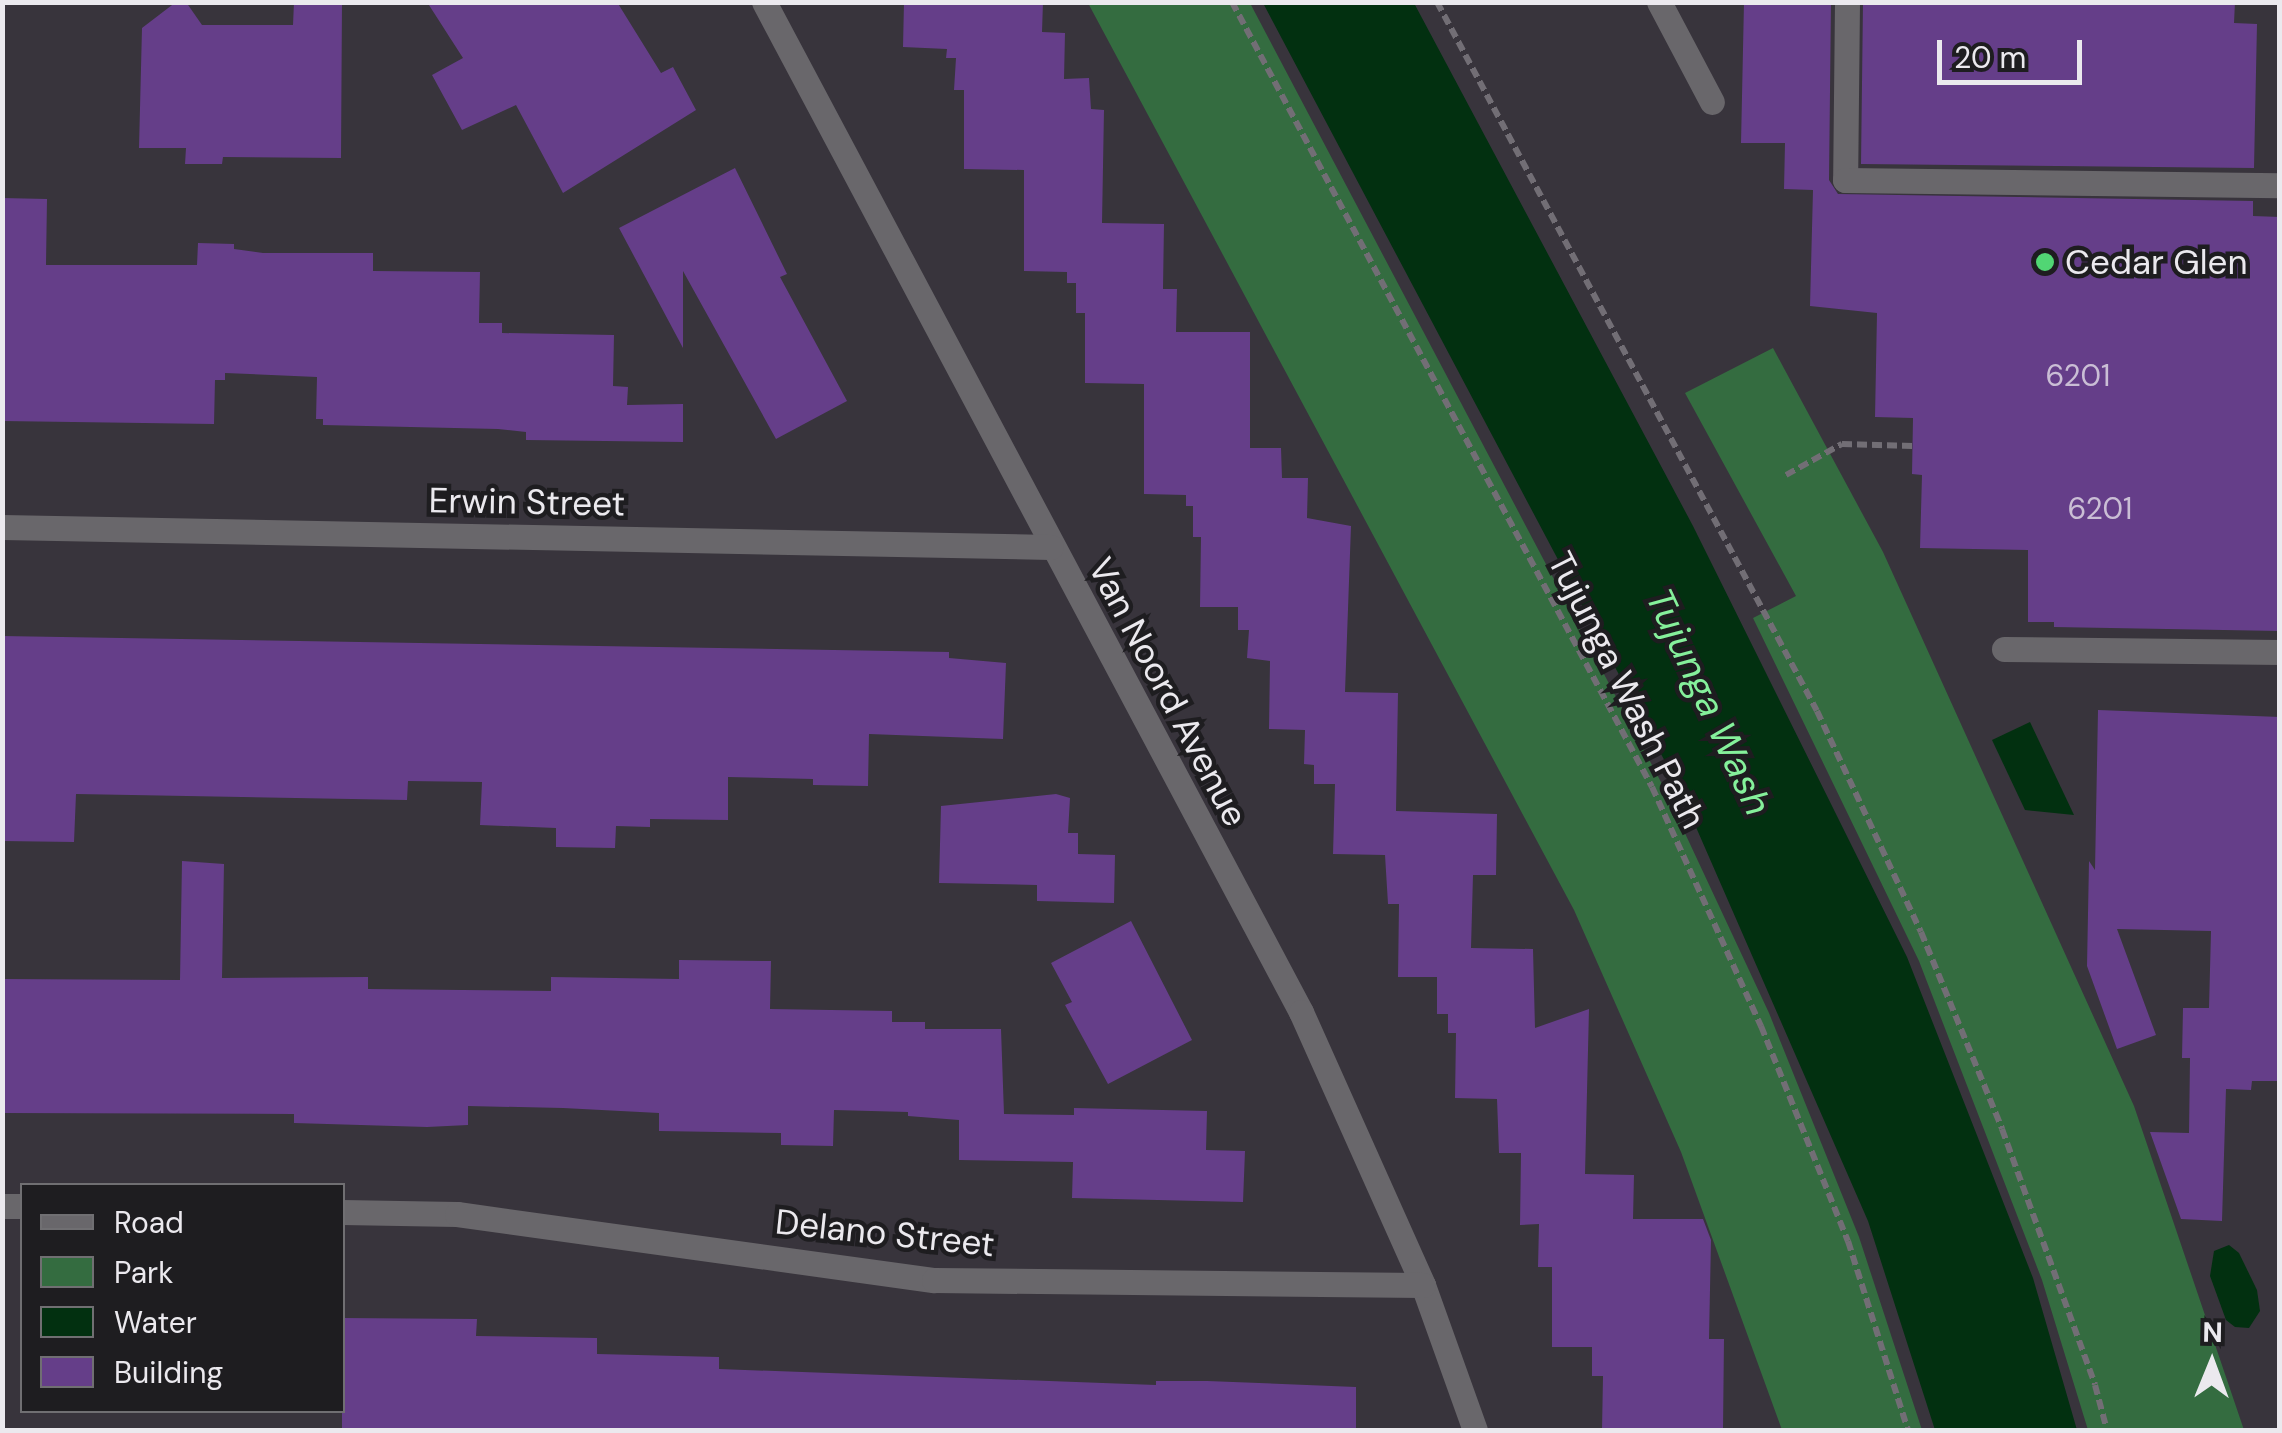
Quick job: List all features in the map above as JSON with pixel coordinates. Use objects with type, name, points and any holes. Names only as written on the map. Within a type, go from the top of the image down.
[{"type":"street","name":"Van Noord Avenue","points":[[764,2],[1050,547],[1301,1012],[1422,1284],[1475,1430]]},
{"type":"street","points":[[1659,2],[1712,102]]},
{"type":"street","points":[[1847,2],[1845,180],[2280,185]]},
{"type":"street","name":"Erwin Street","points":[[2,526],[1050,547]]},
{"type":"street","points":[[2004,649],[2280,652]]},
{"type":"street","name":"Delano Street","points":[[345,1212],[456,1214],[934,1280],[1422,1284]]},
{"type":"path","name":"Tujunga Wash Path","points":[[1232,2],[1652,787],[1761,1026],[1848,1241],[1908,1430]]},
{"type":"path","points":[[1438,2],[1817,711],[1921,932],[2002,1129],[2095,1385],[2107,1430]]},
{"type":"path","points":[[1786,475],[1842,444],[1913,446]]},
{"type":"green space","points":[[1088,3],[1250,3],[1662,784],[1769,1013],[1859,1237],[1922,1430],[1782,1430],[1681,1152],[1574,910]]},
{"type":"green space","points":[[1773,348],[1883,552],[2134,1106],[2244,1430],[2088,1430],[2042,1280],[1919,961],[1753,618],[1796,596],[1685,393]]},
{"type":"water","name":"Tujunga Wash","points":[[1263,3],[1414,3],[1693,526],[1907,957],[2033,1278],[2077,1430],[1935,1430],[1868,1221],[1678,786]]},
{"type":"water","points":[[2030,722],[2074,815],[2025,810],[1992,740]]},
{"type":"water","points":[[2229,1245],[2239,1253],[2257,1290],[2260,1311],[2249,1328],[2235,1327],[2226,1320],[2210,1276],[2214,1251]]},
{"type":"building","points":[[176,2],[186,2],[202,25],[293,25],[294,2],[342,2],[341,158],[223,157],[222,164],[185,164],[186,148],[139,148],[142,28]]},
{"type":"building","points":[[427,2],[617,2],[661,73],[673,67],[696,110],[563,193],[516,105],[462,130],[432,75],[463,58]]},
{"type":"building","points":[[904,2],[1043,2],[1042,32],[1065,33],[1064,79],[1089,78],[1091,109],[1104,110],[1102,223],[1164,224],[1163,289],[1177,289],[1176,332],[1250,332],[1250,448],[1281,448],[1282,478],[1308,478],[1307,518],[1351,526],[1345,692],[1398,693],[1396,811],[1497,814],[1496,875],[1473,875],[1471,948],[1533,949],[1535,1028],[1589,1009],[1585,1174],[1634,1175],[1633,1219],[1703,1219],[1711,1240],[1709,1339],[1724,1339],[1723,1430],[1602,1430],[1603,1376],[1592,1376],[1592,1347],[1552,1347],[1552,1267],[1538,1267],[1539,1224],[1520,1225],[1521,1153],[1499,1153],[1497,1099],[1455,1098],[1456,1033],[1448,1033],[1448,1014],[1437,1014],[1437,977],[1398,977],[1399,904],[1388,904],[1385,855],[1333,854],[1335,784],[1314,784],[1314,765],[1304,764],[1305,730],[1269,729],[1270,661],[1247,658],[1249,630],[1238,630],[1238,607],[1200,607],[1201,537],[1193,537],[1193,506],[1186,506],[1186,495],[1144,494],[1144,384],[1085,383],[1085,313],[1076,313],[1076,283],[1067,283],[1067,272],[1024,271],[1024,170],[964,169],[964,90],[954,90],[956,58],[946,58],[947,49],[903,47]]},
{"type":"building","points":[[1744,2],[1831,2],[1829,180],[1838,194],[2253,201],[2253,216],[2280,217],[2280,631],[2054,627],[2054,622],[2028,622],[2028,550],[1920,548],[1922,475],[1912,474],[1913,418],[1875,417],[1877,313],[1810,306],[1813,190],[1784,189],[1785,143],[1741,143]]},
{"type":"building","points":[[1863,2],[2235,2],[2234,23],[2257,24],[2254,168],[1861,164]]},
{"type":"building","points":[[735,168],[787,274],[780,277],[847,401],[776,439],[683,271],[683,348],[619,228]]},
{"type":"building","points":[[2,198],[47,199],[46,265],[197,265],[198,243],[234,244],[234,249],[263,253],[373,253],[373,271],[480,272],[479,323],[502,323],[502,333],[614,335],[613,386],[628,387],[627,405],[683,404],[683,442],[526,440],[526,432],[498,429],[323,425],[323,419],[316,419],[317,377],[225,373],[225,380],[215,380],[214,424],[2,421]]},
{"type":"building","points":[[2,636],[949,652],[949,658],[1006,663],[1003,739],[869,734],[868,786],[813,785],[813,779],[728,777],[728,820],[650,819],[650,827],[616,826],[615,848],[556,847],[556,828],[480,825],[482,782],[408,781],[407,800],[76,794],[74,842],[2,841]]},
{"type":"building","points":[[2098,710],[2280,717],[2280,1081],[2252,1081],[2251,1090],[2226,1089],[2222,1221],[2181,1219],[2150,1132],[2189,1133],[2190,1058],[2182,1058],[2183,1008],[2209,1008],[2211,931],[2117,929],[2156,1035],[2117,1049],[2087,966],[2089,861],[2095,870]]},
{"type":"building","points":[[1056,794],[1070,798],[1068,833],[1078,833],[1078,854],[1115,855],[1114,903],[1037,901],[1037,885],[939,883],[941,806]]},
{"type":"building","points":[[182,861],[224,864],[222,978],[368,977],[368,989],[551,991],[551,977],[679,979],[679,960],[771,961],[770,1009],[892,1011],[892,1022],[925,1022],[925,1029],[1001,1029],[1004,1114],[1074,1115],[1074,1108],[1207,1111],[1206,1150],[1245,1151],[1243,1202],[1072,1198],[1073,1162],[959,1160],[959,1120],[908,1116],[908,1112],[834,1110],[833,1146],[781,1145],[781,1133],[659,1131],[659,1113],[563,1108],[468,1106],[468,1125],[427,1127],[294,1123],[294,1114],[2,1113],[2,979],[180,980]]},
{"type":"building","points":[[1131,921],[1192,1040],[1108,1084],[1065,1005],[1072,1002],[1051,963]]},
{"type":"building","points":[[345,1318],[477,1319],[476,1336],[597,1338],[597,1354],[719,1357],[719,1369],[1156,1385],[1156,1381],[1207,1381],[1356,1387],[1356,1430],[342,1430]]},
{"type":"place","name":"Cedar Glen","points":[[2045,262]]}]
